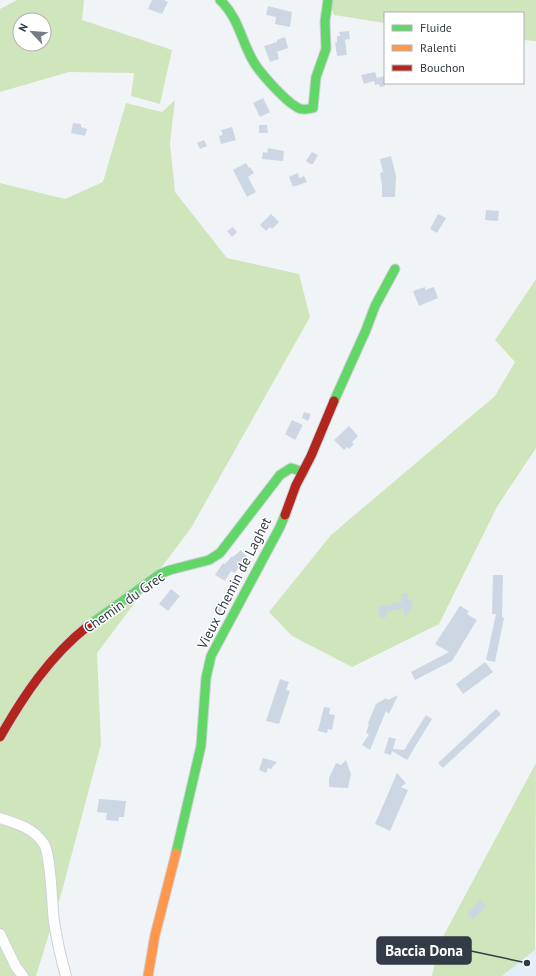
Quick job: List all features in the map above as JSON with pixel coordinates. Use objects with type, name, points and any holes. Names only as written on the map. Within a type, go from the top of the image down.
[{"type":"street","points":[[220,0],[227,5],[231,11],[244,44],[256,67],[284,97],[298,108],[307,110],[313,108],[316,77],[326,49],[328,0]]},
{"type":"street","name":"Vieux Chemin de Laghet","points":[[148,976],[158,925],[186,817],[203,736],[207,668],[211,656],[280,527],[296,485],[311,456],[375,306],[395,269]]},
{"type":"street","name":"Chemin du Grec","points":[[0,737],[28,693],[54,657],[78,634],[160,574],[170,570],[204,562],[220,553],[286,469],[292,468],[303,472]]},
{"type":"street","points":[[0,818],[18,824],[35,833],[45,845],[49,863],[54,924],[66,976]]},
{"type":"street","points":[[0,934],[16,967],[23,976]]},
{"type":"shaded area","points":[[536,946],[536,976],[502,976],[535,950]]},
{"type":"green space","points":[[17,0],[84,0],[82,20],[172,50],[160,104],[131,96],[134,73],[69,72],[0,92],[0,9]]},
{"type":"green space","points":[[328,0],[536,0],[536,41],[524,40],[524,12],[384,12],[384,23],[334,15]]},
{"type":"green space","points":[[175,100],[170,143],[175,192],[227,258],[299,274],[310,317],[191,528],[97,653],[101,744],[62,891],[36,976],[0,976],[0,183],[65,199],[103,182],[126,103],[162,112]]},
{"type":"green space","points":[[536,279],[536,448],[498,505],[439,624],[352,667],[292,636],[269,612],[331,535],[495,396],[515,362],[495,340]]},
{"type":"green space","points":[[536,763],[535,950],[502,976],[432,976],[438,946]]},
{"type":"building","points":[[152,0],[164,0],[168,2],[162,14],[148,9]]},
{"type":"building","points":[[268,6],[292,12],[290,27],[275,24],[276,17],[266,15]]},
{"type":"building","points":[[349,31],[350,39],[345,40],[347,55],[337,56],[335,42],[337,42],[337,36],[340,36],[339,32]]},
{"type":"building","points":[[285,37],[288,48],[277,52],[279,59],[270,62],[264,46],[277,42],[277,40]]},
{"type":"building","points":[[375,72],[377,78],[384,76],[385,86],[380,87],[379,84],[375,85],[374,81],[364,84],[361,75]]},
{"type":"building","points":[[263,98],[270,112],[260,117],[253,103]]},
{"type":"building","points":[[73,123],[81,124],[81,127],[87,129],[85,136],[71,133]]},
{"type":"building","points":[[259,125],[267,125],[268,133],[259,133]]},
{"type":"building","points":[[232,127],[236,140],[221,144],[219,136],[223,135],[221,130]]},
{"type":"building","points":[[204,140],[207,146],[200,149],[197,143]]},
{"type":"building","points":[[268,148],[284,151],[283,161],[262,159],[263,152],[267,153]]},
{"type":"building","points":[[312,152],[318,155],[313,164],[310,164],[306,161]]},
{"type":"building","points":[[391,156],[396,176],[395,197],[382,197],[380,173],[383,172],[380,159]]},
{"type":"building","points":[[246,163],[254,173],[248,177],[256,192],[247,197],[233,170]]},
{"type":"building","points":[[298,173],[299,178],[304,176],[307,182],[293,187],[289,177]]},
{"type":"building","points":[[486,210],[499,211],[498,221],[485,220]]},
{"type":"building","points":[[271,214],[279,222],[272,229],[270,227],[266,231],[260,225]]},
{"type":"building","points":[[438,214],[446,218],[437,233],[430,229]]},
{"type":"building","points":[[233,227],[237,232],[232,237],[227,231]]},
{"type":"building","points":[[425,287],[425,290],[434,287],[438,298],[419,306],[413,291]]},
{"type":"building","points":[[304,412],[311,414],[308,421],[302,418]]},
{"type":"building","points":[[292,420],[303,425],[295,440],[285,434]]},
{"type":"building","points":[[349,426],[358,436],[352,442],[354,444],[349,449],[347,447],[344,450],[334,440]]},
{"type":"building","points":[[241,550],[247,557],[235,573],[231,571],[225,581],[215,575],[223,563],[225,564],[232,556],[233,557]]},
{"type":"building","points":[[493,575],[503,575],[502,617],[504,618],[495,662],[486,660],[496,614],[492,614]]},
{"type":"building","points":[[171,589],[180,596],[168,611],[159,604]]},
{"type":"building","points":[[407,593],[408,600],[412,600],[413,606],[410,607],[410,611],[405,617],[403,608],[386,612],[387,617],[380,618],[378,607],[402,602],[401,594]]},
{"type":"building","points":[[218,601],[224,605],[220,613],[213,609]]},
{"type":"building","points":[[460,606],[469,611],[467,614],[477,620],[452,661],[415,680],[411,672],[449,652],[435,644]]},
{"type":"building","points":[[485,662],[493,672],[463,694],[456,684]]},
{"type":"building","points":[[280,679],[289,682],[286,690],[290,691],[279,724],[266,721]]},
{"type":"building","points":[[398,695],[389,714],[386,711],[370,750],[362,745],[369,734],[366,733],[368,723],[376,704],[386,698],[388,700]]},
{"type":"building","points":[[324,707],[330,708],[329,714],[335,715],[332,730],[328,729],[327,733],[318,731]]},
{"type":"building","points":[[496,709],[501,714],[443,768],[438,763]]},
{"type":"building","points":[[426,715],[432,719],[407,760],[392,751],[391,755],[384,753],[389,737],[396,739],[393,749],[404,750]]},
{"type":"building","points":[[263,758],[277,762],[271,769],[268,768],[266,773],[259,770]]},
{"type":"building","points":[[346,760],[351,774],[348,788],[329,787],[329,778],[336,763],[341,765]]},
{"type":"building","points":[[397,773],[406,783],[401,787],[408,790],[390,831],[375,824]]},
{"type":"building","points":[[99,799],[126,801],[124,817],[119,817],[118,821],[106,820],[107,813],[97,812]]},
{"type":"building","points":[[480,899],[486,906],[473,920],[467,914]]},
{"type":"traffic: fast","points":[[220,0],[231,14],[239,28],[248,51],[260,71],[281,95],[301,109],[313,108],[316,77],[326,49],[325,21],[328,0]]},
{"type":"traffic: fast","points":[[334,401],[366,330],[375,306],[395,269]]},
{"type":"traffic: fast","points":[[88,626],[160,574],[209,560],[220,553],[280,475],[291,468],[303,472]]},
{"type":"traffic: fast","points":[[176,853],[201,746],[206,678],[211,656],[285,515]]},
{"type":"traffic: slow","points":[[148,976],[155,935],[176,853]]},
{"type":"traffic: jam","points":[[285,515],[296,485],[311,456],[334,401]]},
{"type":"traffic: jam","points":[[0,737],[28,691],[50,663],[88,626]]},
{"type":"place","name":"Baccia Dona","points":[[527,963]]}]
